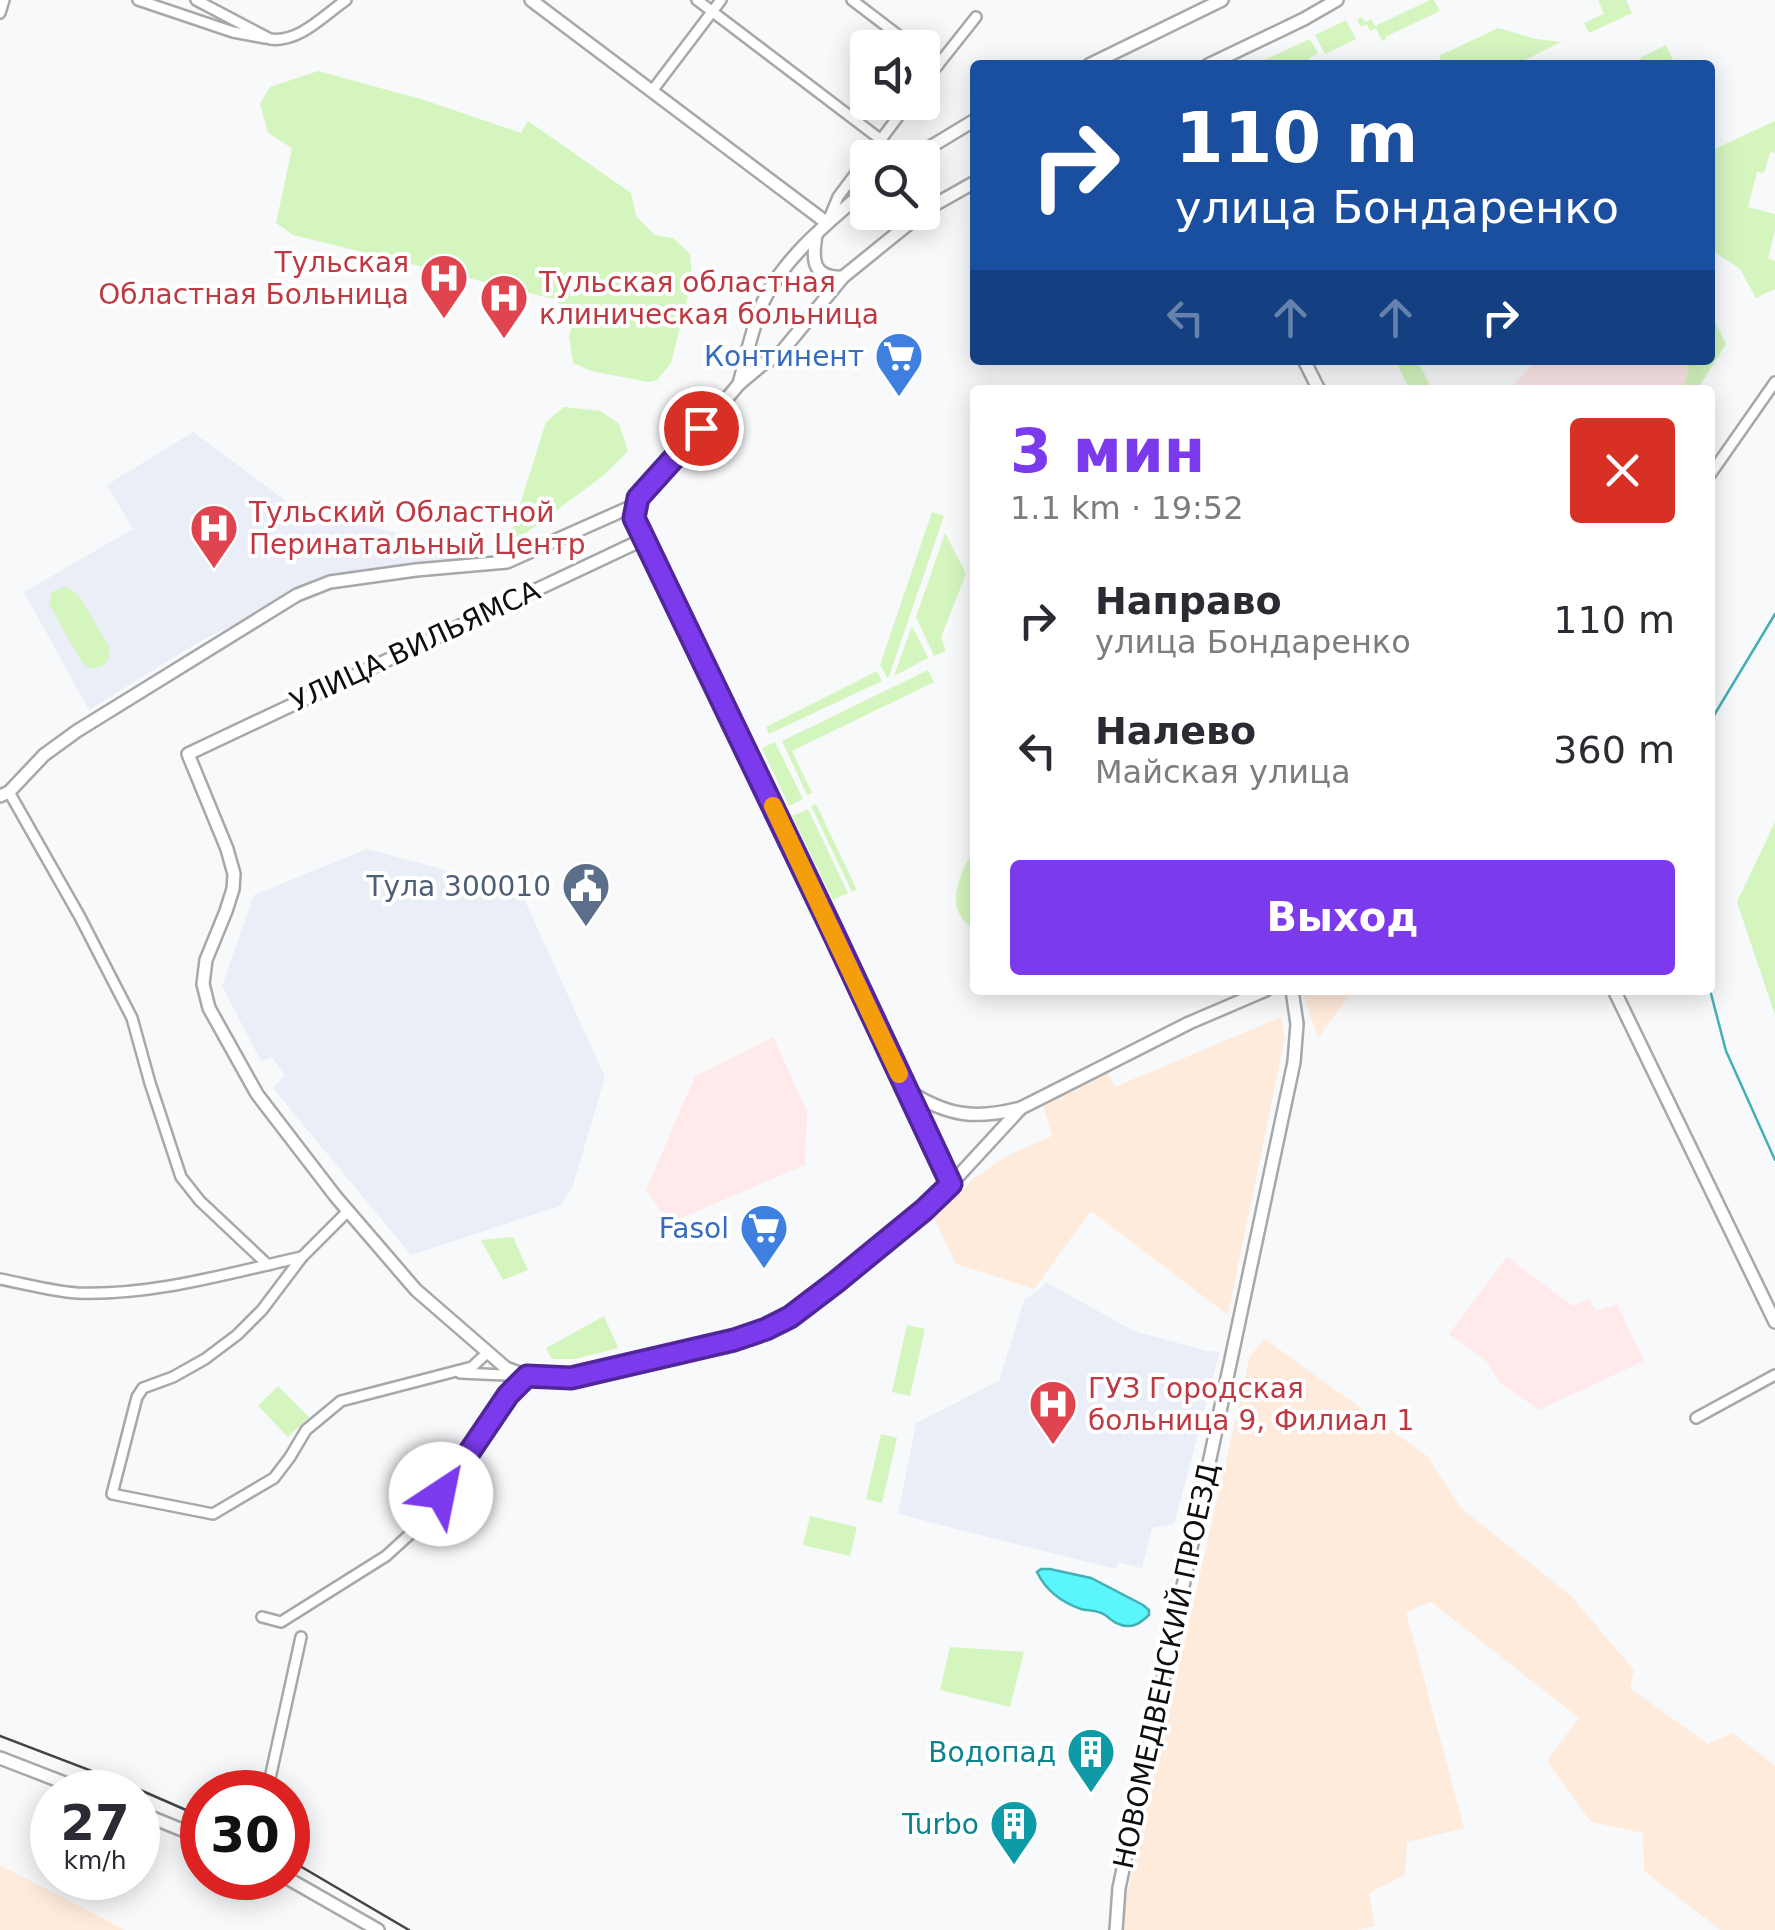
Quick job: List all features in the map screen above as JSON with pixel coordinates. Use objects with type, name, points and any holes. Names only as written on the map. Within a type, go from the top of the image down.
[{"type":"street","points":[[0,13],[4,0]]},
{"type":"street","points":[[138,0],[232,32],[282,40],[295,37],[346,0]]},
{"type":"street","points":[[196,0],[270,39]]},
{"type":"street","points":[[531,0],[822,227]]},
{"type":"street","points":[[697,0],[880,140],[895,120]]},
{"type":"street","points":[[652,91],[721,0]]},
{"type":"street","points":[[852,0],[891,30]]},
{"type":"street","points":[[1098,60],[1222,0]]},
{"type":"street","points":[[1218,60],[1337,0]]},
{"type":"street","points":[[940,62],[976,17]]},
{"type":"street","points":[[940,141],[970,123]]},
{"type":"street","points":[[843,277],[826,276],[813,259],[822,227],[850,181]]},
{"type":"street","points":[[951,1184],[634,518],[638,498],[738,384],[779,354],[843,277],[927,210],[970,185]]},
{"type":"street","points":[[738,384],[766,297],[822,227],[850,203]]},
{"type":"street","points":[[750,341],[763,364]]},
{"type":"street","points":[[1715,468],[1775,382]]},
{"type":"street","points":[[268,1265],[181,1177],[132,1018],[80,917],[4,794],[44,754],[77,731],[297,595],[330,582],[507,562],[635,506]]},
{"type":"street","name":"УЛИЦА ВИЛЬЯМСА","points":[[348,1211],[257,1094],[209,1008],[203,984],[206,960],[226,912],[234,874],[188,754],[642,540]]},
{"type":"street","points":[[906,1090],[935,1106],[964,1114],[994,1115],[1021,1108],[1254,995]]},
{"type":"street","name":"НОВОМЕДВЕНСКИЙ ПРОЕЗД","points":[[1116,1930],[1119,1888],[1294,1062],[1293,995]]},
{"type":"street","points":[[1616,995],[1775,1322]]},
{"type":"street","points":[[453,1372],[571,1378],[766,1329],[790,1317],[924,1210],[1021,1108]]},
{"type":"street","points":[[488,1352],[472,1367],[341,1401],[306,1430],[274,1478],[213,1514],[112,1494],[137,1397],[143,1388],[173,1378],[236,1334],[262,1310],[302,1257],[348,1211],[416,1290],[488,1352],[506,1368],[527,1376]]},
{"type":"street","points":[[0,1279],[66,1292],[110,1292],[203,1280],[302,1257]]},
{"type":"street","points":[[1696,1418],[1775,1374]]},
{"type":"street","points":[[262,1616],[281,1622],[386,1556],[420,1525],[508,1395],[527,1376]]},
{"type":"street","points":[[272,1770],[301,1637]]},
{"type":"street","points":[[0,1758],[31,1770]]},
{"type":"street","points":[[310,1891],[378,1930]]},
{"type":"shaded area","points":[[1531,365],[1686,365],[1689,369],[1684,385],[1515,383]]},
{"type":"shaded area","name":"Тульский Областной Перинатальный Центр","points":[[193,432],[293,506],[492,558],[412,562],[316,578],[197,643],[89,710],[24,592],[133,529],[107,485]]},
{"type":"shaded area","points":[[367,849],[520,890],[605,1077],[572,1188],[560,1206],[411,1255],[273,1088],[285,1075],[272,1057],[261,1061],[222,986],[254,895]]},
{"type":"shaded area","points":[[1304,995],[1349,995],[1318,1038]]},
{"type":"shaded area","points":[[1281,1017],[1285,1037],[1228,1315],[1091,1211],[1034,1289],[956,1264],[934,1218],[973,1179],[1008,1155],[1052,1136],[1043,1106],[1107,1070],[1115,1087]]},
{"type":"shaded area","points":[[773,1037],[807,1111],[805,1165],[669,1223],[646,1190],[695,1076]]},
{"type":"shaded area","points":[[1507,1257],[1573,1306],[1589,1299],[1596,1311],[1617,1304],[1644,1361],[1539,1410],[1499,1382],[1487,1362],[1449,1334]]},
{"type":"shaded area","name":"ГУЗ Городская больница 9, Филиал 1","points":[[1047,1283],[1134,1331],[1220,1352],[1174,1524],[1152,1528],[1142,1568],[1118,1562],[1115,1569],[898,1514],[916,1423],[999,1381],[1024,1300]]},
{"type":"shaded area","points":[[1265,1339],[1427,1456],[1461,1508],[1570,1595],[1634,1670],[1630,1688],[1708,1744],[1733,1733],[1775,1766],[1775,1930],[1720,1930],[1644,1871],[1643,1833],[1591,1822],[1547,1761],[1579,1718],[1431,1602],[1406,1612],[1464,1828],[1407,1842],[1405,1875],[1369,1893],[1375,1926],[1358,1930],[1122,1930],[1123,1910],[1250,1356]]},
{"type":"shaded area","points":[[0,1865],[30,1881],[30,1900],[67,1900],[125,1930],[0,1930]]},
{"type":"green space","points":[[1430,0],[1440,11],[1382,41],[1376,28],[1370,31],[1367,24],[1361,27],[1357,20],[1371,19],[1375,26]]},
{"type":"green space","points":[[1598,0],[1626,0],[1632,13],[1589,33],[1584,23],[1604,14]]},
{"type":"green space","points":[[1346,20],[1356,39],[1325,54],[1315,35]]},
{"type":"green space","points":[[1498,28],[1561,42],[1525,60],[1441,60],[1439,56]]},
{"type":"green space","points":[[1310,39],[1318,53],[1310,60],[1264,60]]},
{"type":"green space","points":[[1666,45],[1673,60],[1641,60]]},
{"type":"green space","points":[[318,71],[424,100],[521,133],[528,121],[631,193],[636,216],[655,235],[673,238],[690,254],[692,280],[671,363],[657,380],[648,382],[591,371],[573,363],[569,337],[574,318],[554,299],[293,235],[276,223],[292,148],[268,133],[260,104],[270,87]]},
{"type":"green space","points":[[1775,121],[1775,153],[1770,152],[1764,173],[1757,172],[1748,207],[1775,214],[1768,258],[1775,261],[1775,289],[1756,298],[1740,269],[1715,252],[1715,149]]},
{"type":"green space","points":[[1715,321],[1726,344],[1715,361]]},
{"type":"green space","points":[[1398,365],[1420,365],[1430,385],[1408,385]]},
{"type":"green space","points":[[1686,365],[1713,365],[1700,385],[1684,385],[1689,369]]},
{"type":"green space","points":[[564,407],[601,411],[619,424],[628,451],[604,475],[518,539],[510,536],[546,422]]},
{"type":"green space","points":[[932,512],[944,516],[888,679],[880,665]]},
{"type":"green space","points":[[945,533],[966,574],[941,637],[946,651],[934,656],[916,617]]},
{"type":"green space","points":[[66,586],[80,597],[109,647],[104,665],[90,669],[81,661],[49,604],[52,592]]},
{"type":"green space","points":[[912,626],[928,658],[894,676]]},
{"type":"green space","points":[[928,670],[934,682],[792,751],[812,793],[807,795],[782,741]]},
{"type":"green space","points":[[877,671],[882,681],[769,734],[766,727]]},
{"type":"green space","points":[[775,742],[803,799],[789,806],[762,748]]},
{"type":"green space","points":[[816,804],[857,890],[852,892],[811,806]]},
{"type":"green space","points":[[808,809],[848,893],[833,900],[792,816]]},
{"type":"green space","points":[[1775,822],[1775,1015],[1737,902]]},
{"type":"green space","points":[[970,856],[970,927],[957,906],[962,872]]},
{"type":"green space","points":[[513,1237],[528,1270],[503,1280],[481,1240]]},
{"type":"green space","points":[[604,1316],[618,1348],[575,1359],[552,1359],[546,1348]]},
{"type":"green space","points":[[907,1325],[925,1329],[910,1396],[892,1392]]},
{"type":"green space","points":[[278,1386],[309,1417],[288,1437],[258,1406]]},
{"type":"green space","points":[[881,1434],[897,1438],[882,1503],[866,1499]]},
{"type":"green space","points":[[810,1516],[857,1527],[850,1556],[803,1545]]},
{"type":"green space","points":[[950,1647],[1024,1652],[1010,1707],[940,1690]]},
{"type":"water","points":[[1041,1569],[1091,1578],[1143,1605],[1149,1615],[1136,1625],[1124,1626],[1099,1612],[1081,1609],[1050,1590],[1037,1572]]},
{"type":"waterway","points":[[1715,714],[1775,614]]},
{"type":"waterway","points":[[1711,995],[1726,1051],[1775,1160]]},
{"type":"tram line","points":[[0,1736],[180,1807]]},
{"type":"tram line","points":[[310,1872],[409,1930]]},
{"type":"slow traffic","points":[[773,806],[899,1074]]},
{"type":"place","name":"Тульская Областная Больница","points":[[444,320]]},
{"type":"place","name":"Тульская областная клиническая больница","points":[[504,340]]},
{"type":"place","name":"Континент","points":[[899,398]]},
{"type":"place","name":"Тульский Областной Перинатальный Центр","points":[[214,570]]},
{"type":"place","name":"Тула 300010","points":[[586,928]]},
{"type":"place","name":"Fasol","points":[[764,1270]]},
{"type":"place","name":"ГУЗ Городская больница 9, Филиал 1","points":[[1053,1446]]},
{"type":"place","name":"Водопад","points":[[1091,1794]]},
{"type":"place","name":"Turbo","points":[[1014,1866]]},
{"type":"route","points":[[441,1494],[508,1395],[527,1376],[571,1378],[766,1329],[790,1317],[836,1282],[951,1184],[634,518],[638,498],[701,428]]}]
